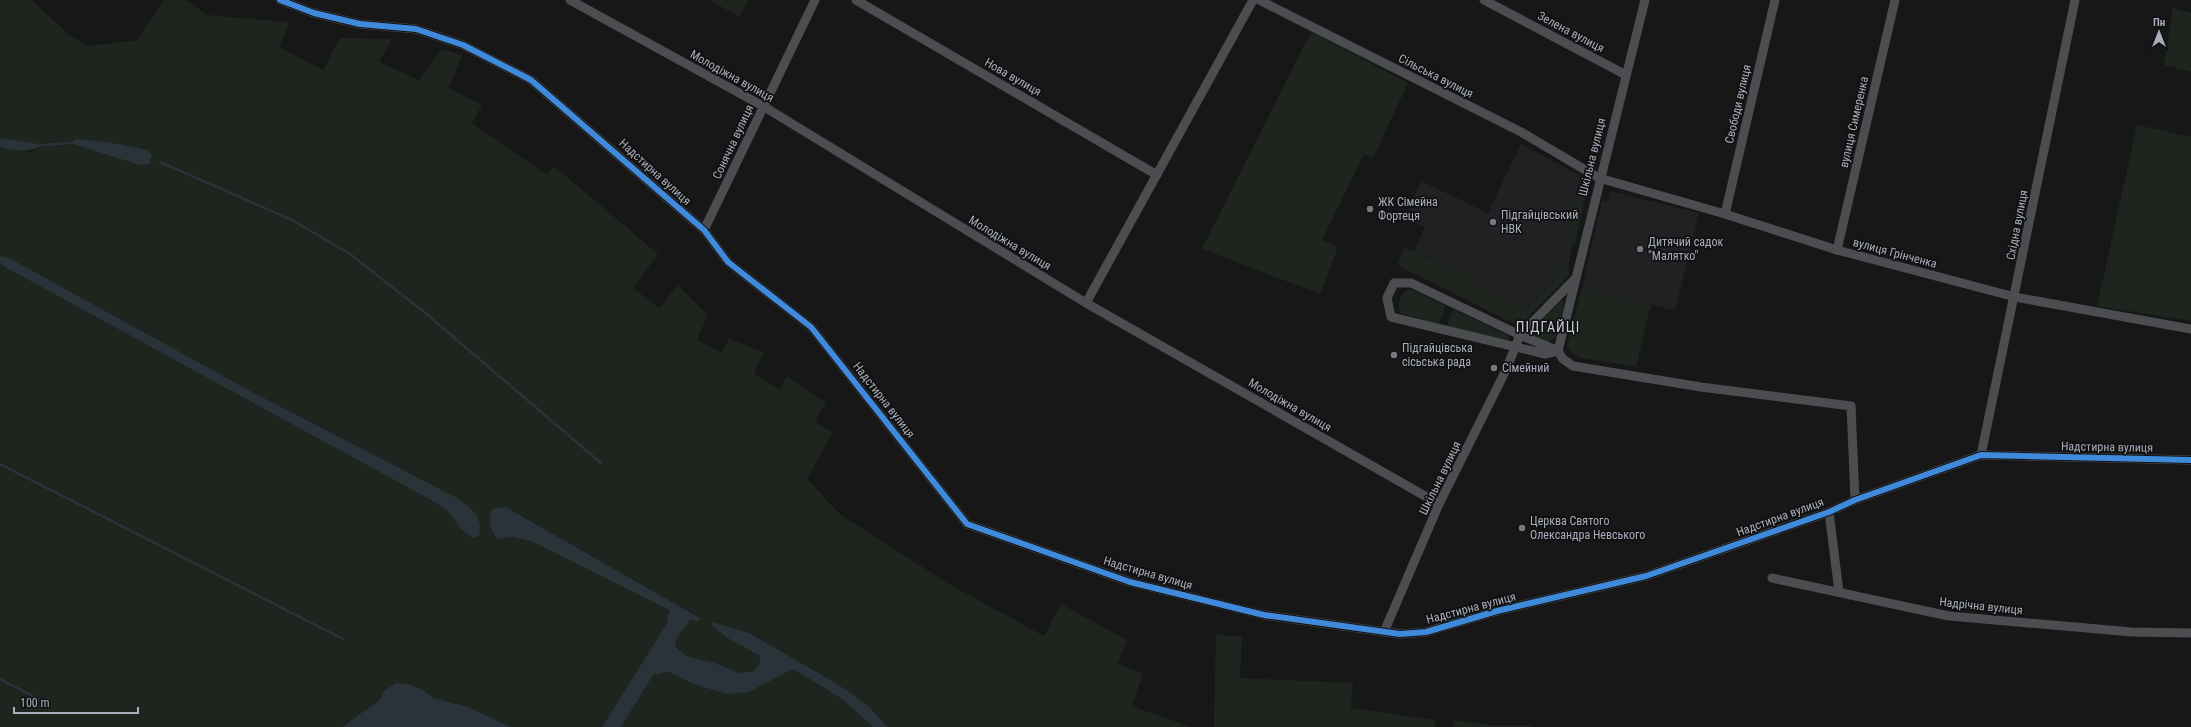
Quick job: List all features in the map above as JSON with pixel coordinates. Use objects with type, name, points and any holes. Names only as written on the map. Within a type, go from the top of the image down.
[{"type":"street","name":"Надстирна вулиця","points":[[280,0],[314,13],[360,24],[416,29],[463,45],[531,80],[704,230],[728,262],[811,327],[967,524],[1130,582],[1264,616],[1400,634],[1426,632],[1497,612],[1646,576],[1829,512],[1855,500],[1981,455],[2191,460]]},
{"type":"street","name":"Молодіжна вулиця","points":[[570,0],[763,106],[1086,303],[1440,504]]},
{"type":"street","name":"Сонячна вулиця","points":[[704,230],[814,0]]},
{"type":"street","name":"Нова вулиця","points":[[856,0],[1158,175]]},
{"type":"street","points":[[1086,303],[1158,175],[1253,0]]},
{"type":"street","name":"Сільська вулиця","points":[[1259,0],[1521,132],[1599,178]]},
{"type":"street","name":"Зелена вулиця","points":[[1484,0],[1626,75]]},
{"type":"street","name":"Шкільна вулиця","points":[[1558,351],[1599,178],[1645,0]]},
{"type":"street","name":"Свободи вулиця","points":[[1725,214],[1775,0]]},
{"type":"street","name":"вулиця Симеренка","points":[[1837,250],[1895,0]]},
{"type":"street","name":"Східна вулиця","points":[[1981,455],[2015,297],[2075,0]]},
{"type":"street","name":"вулиця Грінченка","points":[[1599,178],[1725,214],[1837,250],[2015,297],[2191,328]]},
{"type":"street","points":[[1520,335],[1575,279]]},
{"type":"street","points":[[1558,351],[1545,354],[1515,348],[1391,316],[1387,298],[1394,283],[1411,283],[1520,335],[1558,351],[1563,359],[1573,366],[1701,387],[1851,406],[1855,500]]},
{"type":"street","name":"Шкільна вулиця","points":[[1384,632],[1440,504],[1520,335]]},
{"type":"street","points":[[1829,512],[1839,592]]},
{"type":"street","name":"Надрічна вулиця","points":[[1772,578],[1949,616],[2132,632],[2191,633]]},
{"type":"shaded area","points":[[0,0],[32,0],[68,34],[88,46],[137,40],[164,0],[186,0],[207,15],[290,22],[279,47],[323,70],[340,38],[392,39],[379,62],[419,80],[441,49],[462,55],[449,88],[482,105],[472,123],[547,175],[554,166],[658,254],[633,288],[659,308],[678,285],[708,315],[697,340],[721,352],[729,339],[764,352],[754,374],[780,390],[787,376],[826,403],[815,422],[833,432],[807,479],[841,515],[949,584],[1044,636],[1061,604],[1127,640],[1118,664],[1143,673],[1132,706],[1191,727],[888,727],[881,720],[785,654],[749,633],[714,622],[729,639],[760,656],[759,664],[754,671],[740,673],[715,663],[686,656],[675,646],[676,640],[690,620],[698,621],[700,618],[506,507],[497,539],[512,537],[531,541],[669,610],[667,623],[602,727],[510,727],[469,707],[433,698],[421,689],[409,684],[396,683],[385,690],[379,700],[342,727],[0,727],[0,147],[31,152],[44,146],[0,138]]},
{"type":"shaded area","points":[[709,0],[748,0],[740,17]]},
{"type":"shaded area","points":[[2173,8],[2191,13],[2191,72],[2164,65]]},
{"type":"shaded area","points":[[1311,32],[1408,83],[1373,158],[1364,154],[1322,240],[1338,247],[1320,294],[1202,249]]},
{"type":"shaded area","points":[[2137,125],[2191,137],[2191,321],[2097,306]]},
{"type":"shaded area","points":[[0,138],[45,145],[28,150],[12,150],[0,147]]},
{"type":"shaded area","points":[[76,139],[107,142],[148,150],[152,156],[149,164],[140,165],[70,143]]},
{"type":"shaded area","name":"Підгайцівський НВК","points":[[1521,144],[1581,176],[1558,276],[1525,310],[1471,285],[1474,278],[1414,251],[1425,227],[1405,218],[1421,181],[1488,213]]},
{"type":"shaded area","points":[[1581,176],[1589,180],[1575,243],[1573,242],[1568,268],[1570,269],[1568,277],[1524,321],[1515,324],[1400,267],[1398,262],[1404,247],[1474,278],[1471,285],[1525,310],[1558,276]]},
{"type":"shaded area","name":"Дитячий садок \"Малятко\"","points":[[1610,191],[1699,213],[1675,311],[1582,288],[1602,201],[1607,202]]},
{"type":"shaded area","points":[[0,256],[9,258],[252,392],[457,498],[476,514],[480,524],[479,536],[472,538],[460,528],[448,511],[433,501],[5,267],[0,263]]},
{"type":"shaded area","points":[[1582,288],[1651,305],[1636,367],[1582,358],[1571,353],[1567,346]]},
{"type":"shaded area","points":[[1410,289],[1446,306],[1439,324],[1400,313],[1399,306],[1401,296]]},
{"type":"shaded area","points":[[1561,301],[1564,303],[1556,337],[1547,343],[1533,336],[1531,331]]},
{"type":"shaded area","points":[[1453,309],[1510,337],[1508,343],[1447,326]]},
{"type":"shaded area","points":[[506,507],[700,618],[699,621],[690,620],[676,640],[675,646],[686,656],[715,663],[740,673],[754,671],[759,664],[760,656],[729,639],[712,626],[713,622],[749,633],[837,684],[867,705],[888,727],[873,727],[842,699],[793,669],[749,692],[727,694],[693,684],[669,672],[653,675],[621,727],[602,727],[667,623],[669,610],[531,541],[512,537],[497,539],[490,525],[492,509]]},
{"type":"shaded area","points":[[1216,634],[1242,637],[1240,678],[1353,683],[1351,708],[1435,720],[1435,727],[1214,727]]},
{"type":"shaded area","points":[[793,669],[842,699],[873,727],[621,727],[652,675],[669,672],[693,684],[727,694],[749,692]]},
{"type":"shaded area","points":[[396,683],[409,684],[421,689],[433,698],[469,707],[510,727],[342,727],[379,700],[385,690]]},
{"type":"shaded area","points":[[1454,720],[1489,725],[1529,725],[1532,727],[1453,727]]},
{"type":"waterway","points":[[45,145],[70,143]]},
{"type":"waterway","points":[[160,162],[292,220],[350,254],[423,311],[601,463]]},
{"type":"waterway","points":[[0,464],[343,639]]},
{"type":"waterway","points":[[0,679],[42,701]]},
{"type":"cycle path","points":[[280,0],[314,13],[360,24],[416,29],[463,45],[531,80],[704,230],[728,262],[811,327],[967,524],[1130,582],[1264,615],[1400,634],[1426,632],[1497,611],[1646,576],[1829,512],[1855,500],[1981,455],[2191,460]]},
{"type":"place","name":"ЖК Сімейна Фортеця","points":[[1370,209]]},
{"type":"place","name":"Підгайцівський НВК","points":[[1493,222]]},
{"type":"place","name":"Дитячий садок \"Малятко\"","points":[[1640,249]]},
{"type":"place","name":"Підгайцівська сісьська рада","points":[[1394,355]]},
{"type":"place","name":"Сімейний","points":[[1494,368]]},
{"type":"place","name":"Церква Святого Олександра Невського","points":[[1522,528]]},
{"type":"district","name":"ПІДГАЙЦІ","points":[[1548,327]]}]
